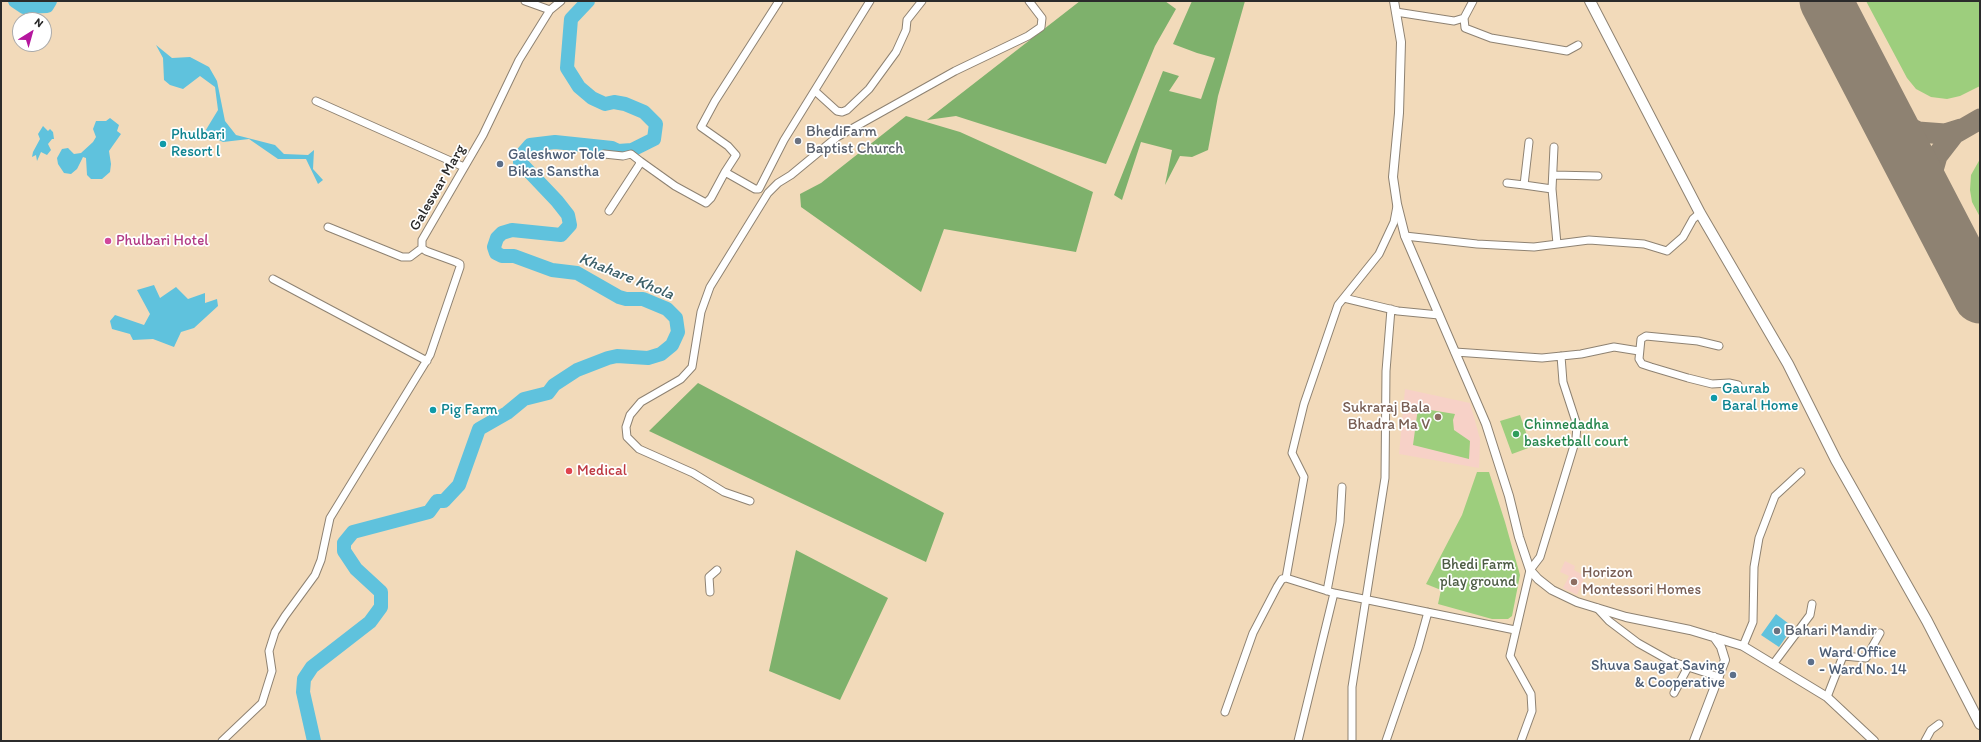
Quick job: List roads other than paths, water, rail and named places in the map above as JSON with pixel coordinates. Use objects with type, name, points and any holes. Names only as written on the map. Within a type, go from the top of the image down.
[{"type":"main road","points":[[1590,1],[1700,213],[1788,364],[1836,460],[1927,621],[1980,724]]},
{"type":"street","points":[[525,1],[550,10]]},
{"type":"street","name":"Galeswar Marg","points":[[222,741],[262,703],[272,671],[269,651],[275,632],[315,575],[321,560],[330,518],[427,361],[460,264],[426,251],[422,248],[422,240],[483,135],[518,60],[550,10],[561,1]]},
{"type":"street","points":[[604,154],[622,156],[631,154],[675,186],[706,202],[711,198],[736,155],[728,146],[701,127],[715,101],[779,1]]},
{"type":"street","points":[[725,172],[755,189],[759,189],[784,140],[870,1]]},
{"type":"street","points":[[815,91],[838,110],[842,112],[847,110],[869,89],[896,52],[906,30],[908,20],[922,1]]},
{"type":"street","points":[[750,501],[724,492],[693,473],[639,449],[626,437],[626,427],[630,415],[641,402],[681,380],[692,366],[702,307],[710,287],[768,194],[778,183],[791,175],[837,137],[955,71],[1028,36],[1041,27],[1042,18],[1029,1]]},
{"type":"street","points":[[1394,1],[1401,42],[1399,113],[1393,177],[1397,204],[1405,236],[1486,424],[1509,496],[1519,537],[1530,570],[1538,579],[1552,590],[1577,602],[1626,617],[1690,630],[1743,646],[1774,663],[1827,698],[1874,741]]},
{"type":"street","points":[[1473,1],[1464,18],[1465,28],[1491,38],[1567,52],[1578,45]]},
{"type":"street","points":[[1396,12],[1454,21],[1464,18]]},
{"type":"street","points":[[316,101],[464,167]]},
{"type":"street","points":[[1524,185],[1529,142]]},
{"type":"street","points":[[1554,147],[1552,189],[1557,244]]},
{"type":"street","points":[[610,211],[639,165],[640,161]]},
{"type":"street","points":[[1553,175],[1598,176]]},
{"type":"street","points":[[1507,183],[1552,189]]},
{"type":"street","points":[[1286,578],[1304,477],[1292,453],[1304,404],[1338,306],[1379,254],[1394,222],[1397,204]]},
{"type":"street","points":[[1405,236],[1477,244],[1534,247],[1589,240],[1644,244],[1667,251],[1683,237],[1693,220],[1700,213]]},
{"type":"street","points":[[328,227],[402,257],[410,258],[422,248]]},
{"type":"street","points":[[273,278],[427,361]]},
{"type":"street","points":[[1344,298],[1391,309],[1439,315]]},
{"type":"street","points":[[1352,741],[1352,687],[1385,478],[1386,370],[1391,309]]},
{"type":"street","points":[[1719,346],[1698,341],[1646,336],[1641,339],[1639,359],[1642,364],[1712,384],[1729,383],[1738,385]]},
{"type":"street","points":[[1455,352],[1542,358],[1614,347],[1639,351]]},
{"type":"street","points":[[1521,741],[1532,711],[1531,694],[1510,656],[1530,570],[1540,557],[1576,439],[1577,425],[1563,382],[1561,356]]},
{"type":"street","points":[[1743,646],[1753,622],[1754,567],[1759,538],[1775,496],[1801,472]]},
{"type":"street","points":[[1298,741],[1330,592],[1340,522],[1342,487]]},
{"type":"street","points":[[710,592],[709,577],[718,570]]},
{"type":"street","points":[[1225,712],[1253,633],[1282,579],[1286,578],[1330,592],[1366,600],[1515,630]]},
{"type":"street","points":[[1774,663],[1810,615],[1812,604]]},
{"type":"street","points":[[1597,608],[1609,621],[1638,643],[1670,661],[1719,676]]},
{"type":"street","points":[[1386,741],[1418,648],[1428,612]]},
{"type":"street","points":[[1827,698],[1843,656],[1866,658],[1880,633]]},
{"type":"street","points":[[1694,741],[1725,660],[1721,648],[1714,637]]},
{"type":"street","points":[[1674,693],[1688,667]]},
{"type":"street","points":[[1925,741],[1931,730],[1939,724]]},
{"type":"water","points":[[156,45],[172,58],[190,57],[209,67],[217,81],[225,121],[236,135],[275,145],[284,154],[308,155],[314,150],[313,169],[323,180],[318,184],[306,159],[278,159],[249,139],[223,142],[204,133],[218,110],[215,87],[200,76],[183,89],[170,85],[164,80],[163,58]]},
{"type":"water","points":[[110,118],[119,125],[117,131],[121,134],[109,151],[111,164],[110,172],[102,179],[91,179],[87,175],[86,158],[83,157],[77,169],[71,174],[64,173],[58,164],[57,158],[62,149],[68,148],[74,154],[81,153],[93,142],[96,137],[93,129],[96,121],[106,121]]},
{"type":"water","points":[[43,126],[48,131],[50,129],[53,132],[54,139],[52,139],[48,144],[51,150],[47,155],[41,152],[37,161],[36,155],[32,157],[40,139],[38,134]]},
{"type":"water","points":[[154,285],[160,298],[176,287],[188,299],[205,293],[205,303],[217,299],[218,306],[194,328],[181,332],[174,347],[153,339],[133,340],[130,334],[112,329],[110,321],[115,315],[144,325],[150,314],[137,290]]},
{"type":"water","points":[[1776,614],[1793,627],[1779,647],[1761,635]]},
{"type":"waterway","name":"Khahare Khola","points":[[15,1],[24,7],[47,6],[50,1]]},
{"type":"waterway","name":"Khahare Khola","points":[[314,741],[303,692],[304,679],[312,667],[370,622],[381,607],[381,592],[356,569],[344,551],[344,543],[353,532],[429,512],[437,501],[444,501],[459,485],[479,429],[507,413],[524,399],[548,393],[554,385],[577,370],[608,358],[617,356],[648,358],[661,354],[672,345],[678,332],[676,318],[667,309],[643,299],[626,299],[619,297],[577,273],[552,270],[514,256],[502,256],[496,253],[494,247],[497,238],[502,233],[512,230],[561,235],[570,225],[568,215],[557,201],[520,162],[523,153],[530,145],[555,142],[612,148],[618,151],[632,150],[654,139],[656,124],[644,112],[625,104],[614,102],[605,104],[592,98],[579,87],[567,68],[571,19],[588,1]]},
{"type":"place","name":"BhediFarm Baptist Church","points":[[798,141]]},
{"type":"place","name":"Phulbari Resort l","points":[[163,144]]},
{"type":"place","name":"Galeshwor Tole Bikas Sanstha","points":[[500,164]]},
{"type":"place","name":"Phulbari Hotel","points":[[108,241]]},
{"type":"place","name":"Gaurab Baral Home","points":[[1714,398]]},
{"type":"place","name":"Pig Farm","points":[[433,410]]},
{"type":"place","name":"Sukraraj Bala Bhadra Ma V","points":[[1438,417]]},
{"type":"place","name":"Chinnedadha basketball court","points":[[1516,434]]},
{"type":"place","name":"Medical","points":[[569,471]]},
{"type":"place","name":"Horizon Montessori Homes","points":[[1574,582]]},
{"type":"place","name":"Bahari Mandir","points":[[1777,631]]},
{"type":"place","name":"Ward Office - Ward No. 14","points":[[1811,662]]},
{"type":"place","name":"Shuva Saugat Saving & Cooperative","points":[[1733,675]]},
{"type":"park label","name":"Bhedi Farm play ground","points":[[1478,574]]}]
